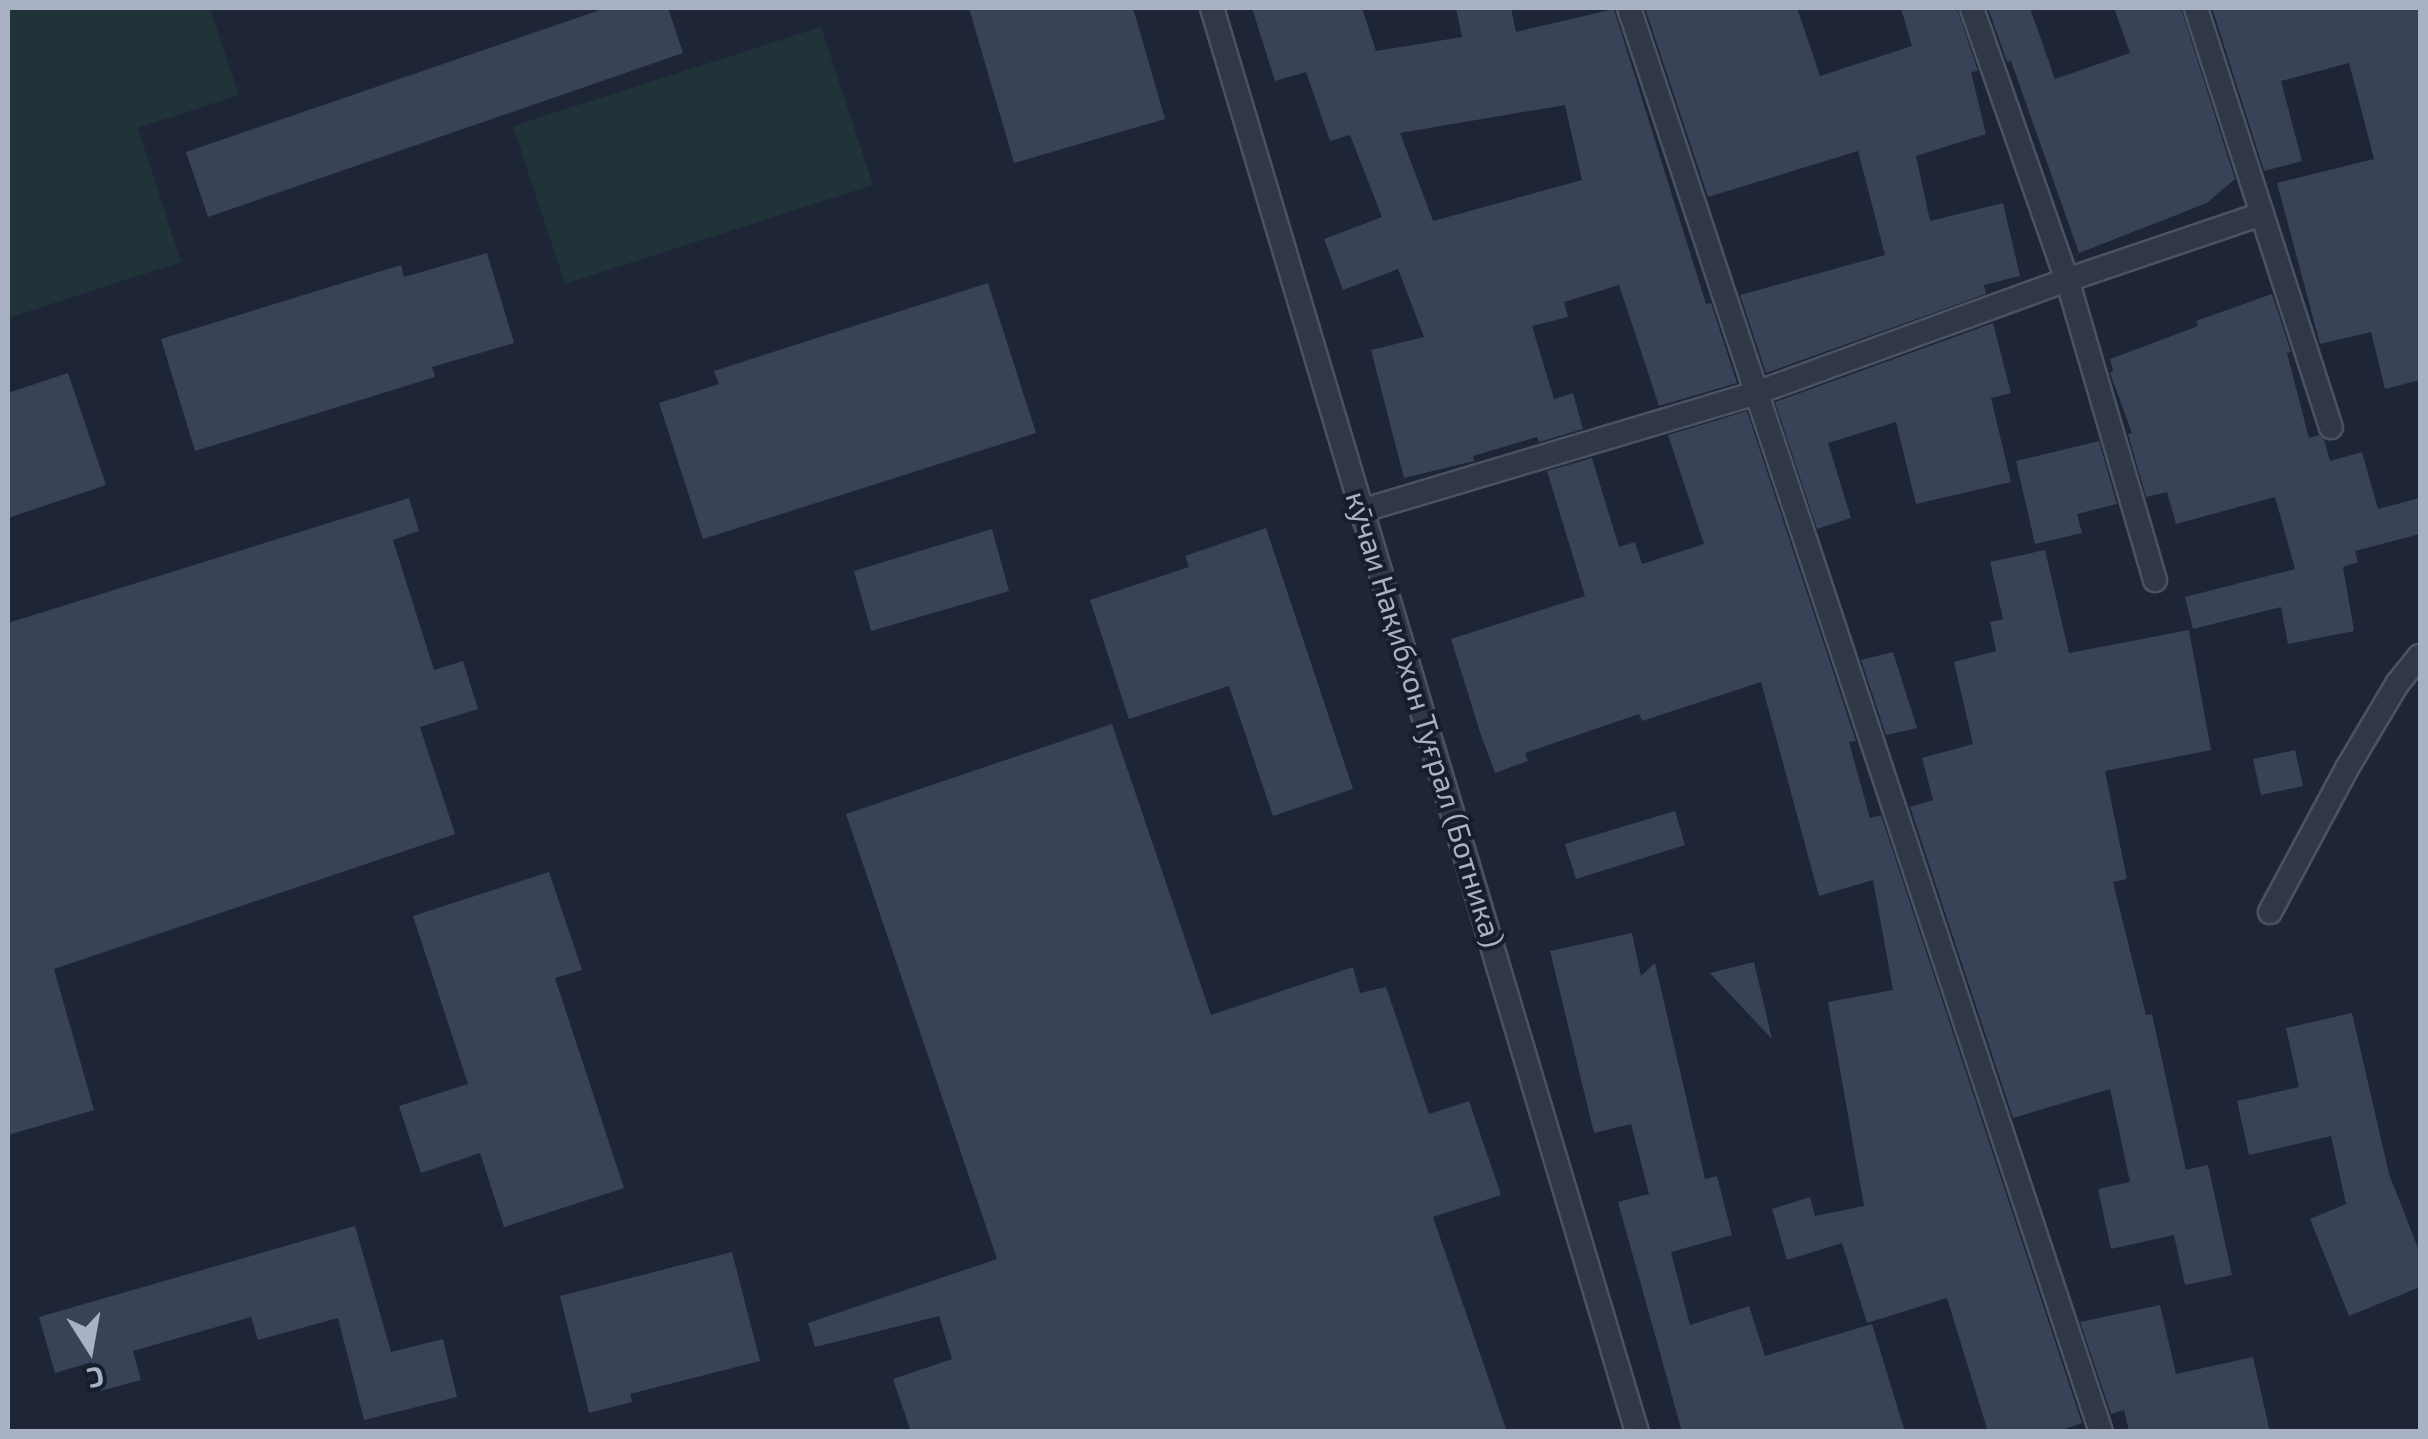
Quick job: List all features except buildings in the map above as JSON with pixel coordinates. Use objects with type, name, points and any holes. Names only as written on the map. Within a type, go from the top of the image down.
[{"type":"lane","name":"кӯчаи Нақибхон Туғрал (Ботника)","points":[[1212,8],[1637,1432]]},
{"type":"lane","points":[[1629,8],[2101,1432]]},
{"type":"lane","points":[[1972,8],[2067,280],[2155,580]]},
{"type":"lane","points":[[2196,8],[2332,427]]},
{"type":"lane","points":[[1364,510],[1756,392],[2262,214]]},
{"type":"lane","points":[[2270,912],[2346,770],[2397,684],[2420,656]]},
{"type":"green space","points":[[8,8],[210,8],[239,95],[138,128],[181,262],[8,318]]},
{"type":"green space","points":[[821,27],[873,185],[565,284],[513,126]]}]
